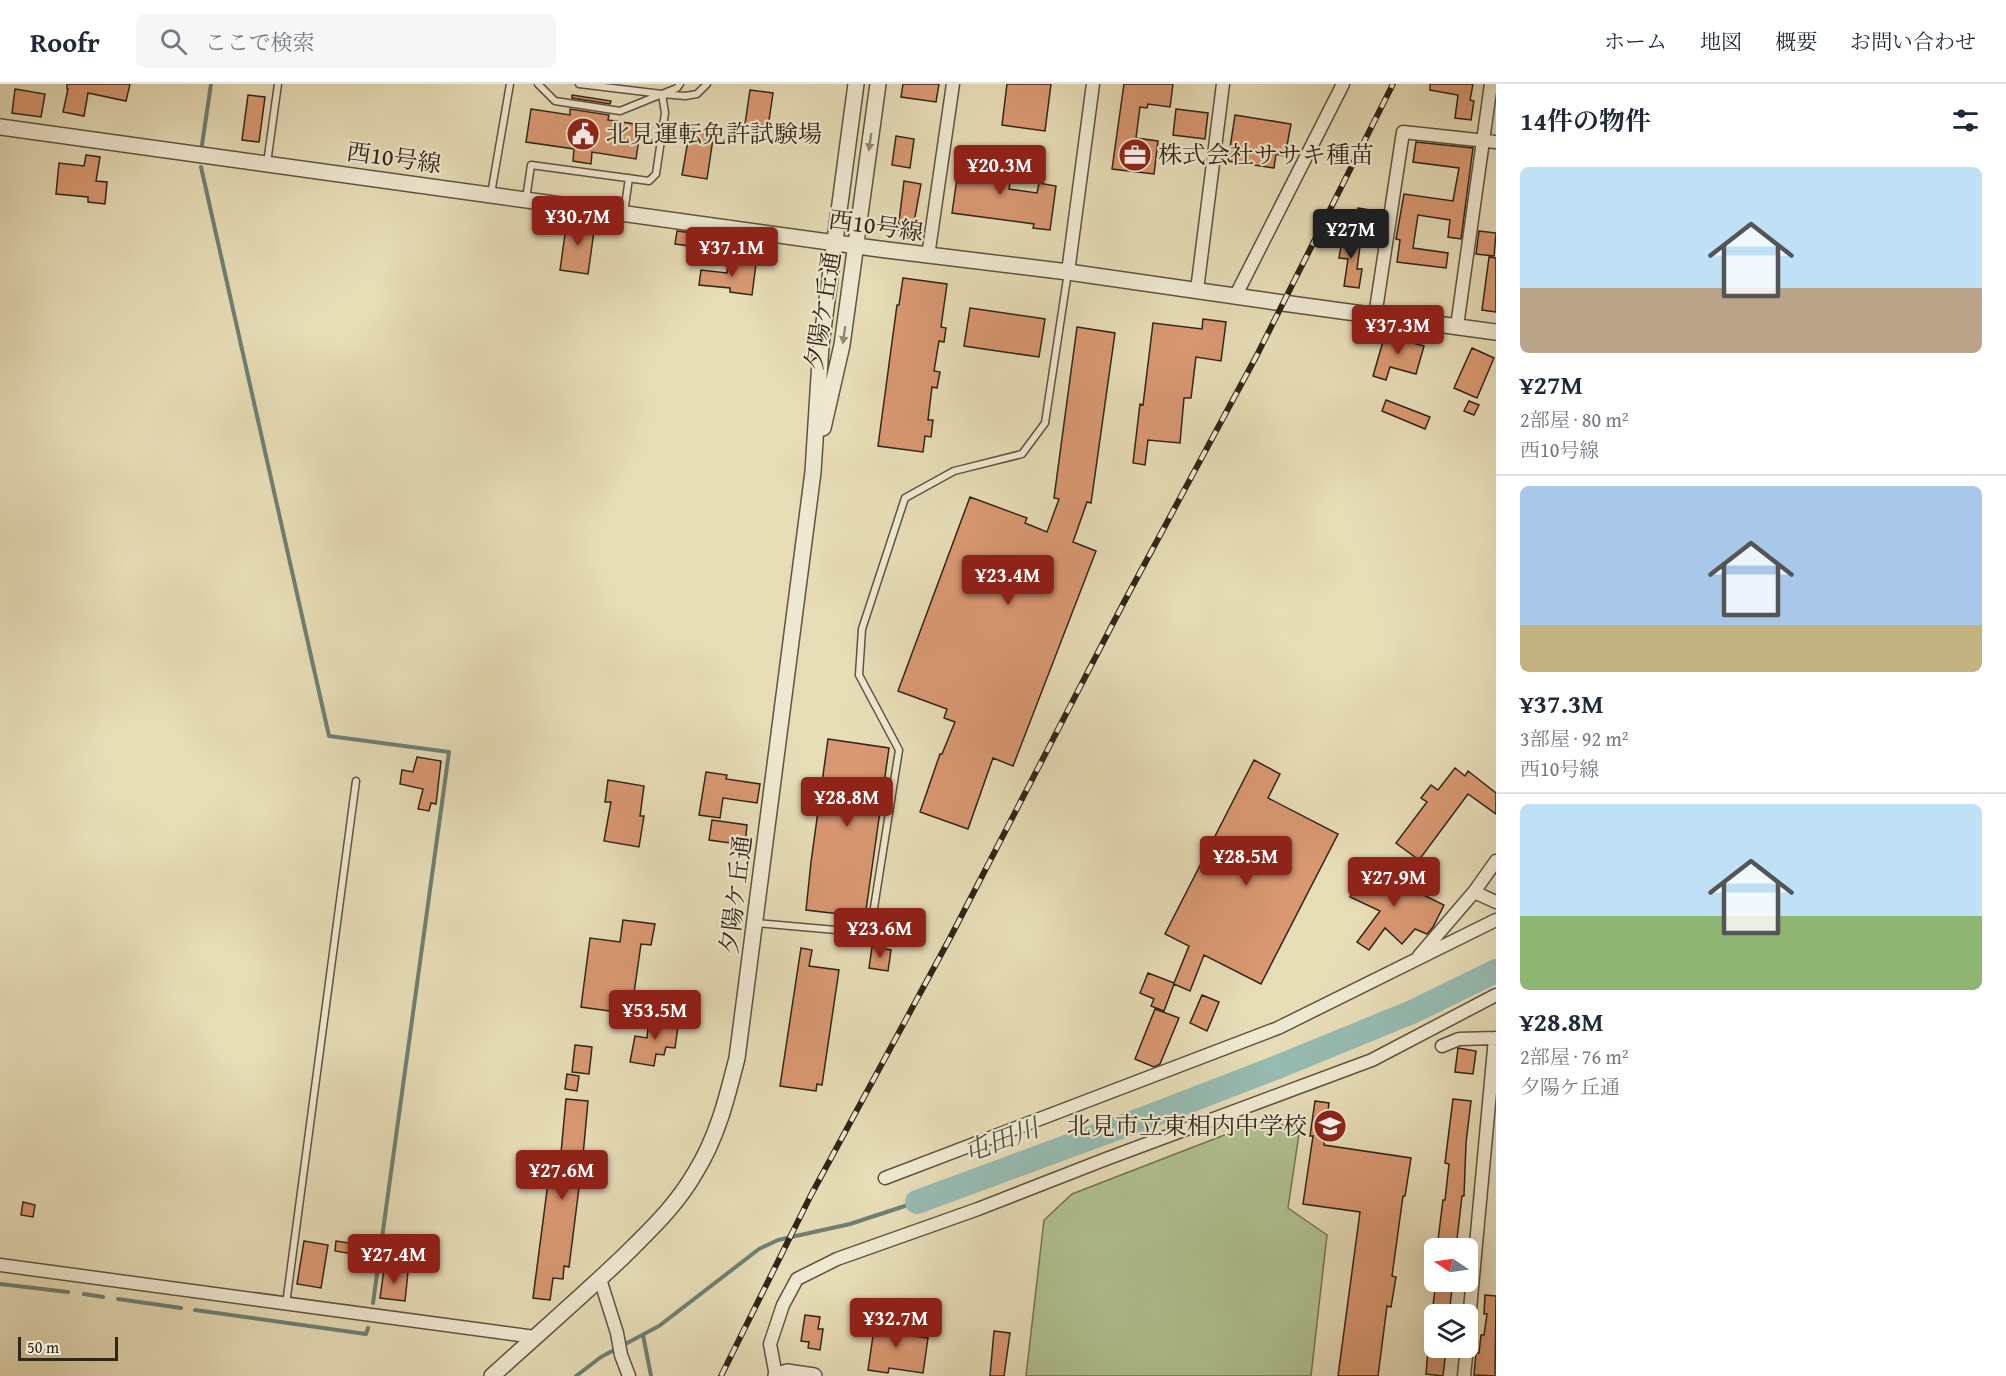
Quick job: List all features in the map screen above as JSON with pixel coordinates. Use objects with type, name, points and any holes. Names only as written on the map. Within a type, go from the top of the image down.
[{"type":"street","name":"夕陽ケ丘通","points":[[492,1376],[600,1279],[670,1210],[695,1173],[715,1136],[728,1098],[737,1058],[813,472],[821,345],[856,84]]},
{"type":"street","name":"夕陽ケ丘通","points":[[813,472],[842,345],[878,84]]},
{"type":"street","points":[[928,255],[953,84]]},
{"type":"street","points":[[1068,272],[1093,84]]},
{"type":"street","points":[[1197,290],[1223,84]]},
{"type":"street","points":[[1236,295],[1343,84]]},
{"type":"street","points":[[1457,326],[1490,142],[1491,84]]},
{"type":"street","name":"西10号線","points":[[0,127],[1496,332]]},
{"type":"street","points":[[1375,316],[1402,132],[1490,142]]},
{"type":"street","points":[[1414,962],[1474,892],[1496,861]]},
{"type":"street","points":[[1474,892],[1496,902]]},
{"type":"street","points":[[885,1178],[1278,1028],[1496,920]]},
{"type":"street","points":[[814,1376],[787,1372],[776,1376],[770,1344],[783,1305],[797,1279],[837,1259],[978,1209],[1372,1060],[1496,995]]},
{"type":"street","points":[[1442,1047],[1458,1039],[1495,1038],[1491,1136],[1471,1304]]},
{"type":"street","points":[[0,1265],[535,1337]]},
{"type":"street","points":[[600,1279],[629,1376]]},
{"type":"street","points":[[1464,1376],[1466,1358]]},
{"type":"lane","points":[[267,164],[278,84]]},
{"type":"lane","points":[[491,195],[510,84]]},
{"type":"lane","points":[[538,84],[555,101],[620,111],[677,88],[680,84]]},
{"type":"lane","points":[[579,84],[616,86],[685,96],[697,94],[707,84]]},
{"type":"lane","points":[[526,199],[531,165],[649,181],[656,174],[665,113],[662,94]]},
{"type":"lane","points":[[624,213],[628,178]]},
{"type":"lane","points":[[755,923],[870,933],[899,750],[859,675],[862,629],[905,498],[954,471],[1022,454],[1045,423],[1068,272]]},
{"type":"lane","points":[[286,1305],[356,781]]},
{"type":"green space","points":[[1258,1122],[1300,1127],[1288,1208],[1327,1235],[1311,1376],[1026,1376],[1044,1220],[1072,1194]]},
{"type":"building","points":[[67,84],[130,84],[126,101],[88,93],[84,116],[63,112]]},
{"type":"building","points":[[903,84],[939,84],[936,102],[901,97]]},
{"type":"building","points":[[1007,84],[1051,84],[1045,131],[1002,125]]},
{"type":"building","points":[[1124,84],[1173,84],[1170,107],[1148,104],[1147,108],[1140,107],[1136,138],[1158,141],[1154,174],[1112,169]]},
{"type":"building","points":[[1430,84],[1473,84],[1470,100],[1474,101],[1471,120],[1455,118],[1458,95],[1430,90]]},
{"type":"building","points":[[15,89],[45,94],[41,117],[12,113]]},
{"type":"building","points":[[750,90],[773,93],[768,127],[745,124]]},
{"type":"building","points":[[248,95],[265,97],[259,142],[242,140]]},
{"type":"building","points":[[572,95],[611,101],[610,104],[572,98]]},
{"type":"building","name":"北見運転免許試験場","points":[[531,109],[570,115],[570,109],[609,115],[608,120],[641,125],[636,159],[592,152],[591,164],[573,161],[574,149],[526,142]]},
{"type":"building","points":[[1176,109],[1208,113],[1205,139],[1173,135]]},
{"type":"building","points":[[1235,115],[1291,124],[1285,156],[1276,154],[1274,168],[1228,161]]},
{"type":"building","points":[[690,129],[714,132],[707,179],[682,175]]},
{"type":"building","points":[[896,136],[914,139],[910,168],[892,165]]},
{"type":"building","points":[[1416,142],[1473,148],[1461,239],[1448,237],[1450,220],[1418,215],[1413,248],[1448,253],[1446,268],[1397,262],[1400,240],[1396,239],[1404,194],[1453,201],[1459,168],[1413,162]]},
{"type":"building","points":[[86,155],[100,157],[96,181],[107,182],[105,204],[88,202],[88,197],[56,194],[59,163],[84,166]]},
{"type":"building","points":[[960,158],[1013,166],[1009,189],[1037,193],[1039,183],[1056,186],[1050,230],[1033,228],[1034,224],[952,213]]},
{"type":"building","points":[[904,181],[921,184],[912,233],[898,230]]},
{"type":"building","points":[[1358,208],[1377,211],[1373,233],[1355,230]]},
{"type":"building","points":[[567,220],[595,224],[588,274],[560,270]]},
{"type":"building","points":[[677,231],[715,236],[713,249],[675,244]]},
{"type":"building","points":[[1479,231],[1496,233],[1494,256],[1476,254]]},
{"type":"building","points":[[1343,235],[1361,238],[1357,269],[1362,269],[1359,288],[1344,286],[1348,259],[1339,258]]},
{"type":"building","points":[[1489,257],[1496,258],[1496,312],[1482,310]]},
{"type":"building","points":[[728,261],[756,264],[752,295],[730,292],[730,288],[699,285],[701,270],[727,273]]},
{"type":"building","points":[[903,278],[947,284],[941,327],[946,328],[944,342],[939,341],[934,371],[940,372],[937,388],[932,387],[928,420],[933,420],[931,437],[925,436],[923,452],[878,446],[897,305],[899,305]]},
{"type":"building","points":[[970,308],[1045,319],[1039,357],[964,346]]},
{"type":"building","points":[[1203,319],[1226,322],[1221,361],[1196,357],[1191,398],[1184,398],[1180,443],[1148,440],[1145,465],[1133,463],[1153,323],[1202,329]]},
{"type":"building","points":[[1077,327],[1115,333],[1091,503],[1087,502],[1073,542],[1096,551],[1013,766],[993,758],[968,829],[920,812],[940,754],[942,754],[955,722],[944,718],[947,709],[898,691],[970,497],[1027,518],[1025,523],[1047,532],[1059,499],[1054,498]]},
{"type":"building","points":[[1386,331],[1399,334],[1398,339],[1424,346],[1416,374],[1390,367],[1386,380],[1373,376]]},
{"type":"building","points":[[1472,348],[1494,358],[1477,398],[1454,388]]},
{"type":"building","points":[[1386,400],[1430,417],[1425,429],[1382,411]]},
{"type":"building","points":[[1469,401],[1479,405],[1474,415],[1464,411]]},
{"type":"building","points":[[828,739],[889,748],[865,917],[806,910]]},
{"type":"building","points":[[417,757],[441,761],[436,804],[431,803],[429,811],[418,809],[423,789],[400,784],[402,770],[413,772]]},
{"type":"building","points":[[1254,760],[1280,774],[1268,798],[1338,834],[1261,984],[1204,955],[1190,991],[1174,984],[1164,1011],[1151,1006],[1154,999],[1140,993],[1148,973],[1174,983],[1189,946],[1165,934]]},
{"type":"building","points":[[1455,768],[1465,776],[1468,771],[1496,793],[1496,814],[1468,794],[1419,860],[1396,843],[1427,802],[1421,798],[1431,785],[1438,790]]},
{"type":"building","points":[[706,772],[727,775],[726,779],[760,784],[757,803],[723,798],[720,818],[699,815]]},
{"type":"building","points":[[608,780],[644,786],[640,816],[644,816],[639,847],[604,841],[611,802],[605,802]]},
{"type":"building","points":[[712,820],[747,825],[745,845],[709,840]]},
{"type":"building","points":[[1364,866],[1444,905],[1427,934],[1415,929],[1402,944],[1385,928],[1369,950],[1357,942],[1380,911],[1350,897]]},
{"type":"building","points":[[623,920],[655,924],[651,945],[641,944],[631,1014],[581,1007],[590,938],[620,942]]},
{"type":"building","points":[[872,947],[891,950],[888,971],[869,968]]},
{"type":"building","points":[[801,948],[812,950],[809,966],[839,970],[822,1085],[817,1084],[816,1091],[780,1086]]},
{"type":"building","points":[[1202,995],[1219,1002],[1207,1031],[1190,1023]]},
{"type":"building","points":[[1155,1009],[1179,1018],[1160,1064],[1154,1067],[1135,1059]]},
{"type":"building","points":[[657,1016],[679,1019],[675,1048],[666,1047],[664,1055],[656,1054],[654,1066],[630,1062],[635,1036],[647,1038],[648,1028],[655,1029]]},
{"type":"building","points":[[575,1045],[592,1047],[589,1074],[572,1072]]},
{"type":"building","points":[[1458,1048],[1476,1051],[1473,1074],[1455,1072]]},
{"type":"building","points":[[567,1074],[579,1076],[577,1091],[565,1089]]},
{"type":"building","points":[[566,1099],[588,1101],[569,1267],[564,1266],[563,1279],[553,1278],[550,1300],[533,1298],[552,1152],[561,1153]]},
{"type":"building","points":[[1453,1099],[1471,1101],[1466,1143],[1464,1196],[1462,1196],[1457,1238],[1438,1238],[1449,1164],[1445,1163]]},
{"type":"building","points":[[1315,1101],[1329,1103],[1324,1145],[1411,1158],[1405,1196],[1403,1196],[1392,1276],[1396,1277],[1391,1307],[1387,1306],[1378,1376],[1338,1376],[1360,1212],[1303,1204],[1313,1136],[1310,1136]]},
{"type":"building","points":[[23,1202],[35,1205],[33,1217],[21,1215]]},
{"type":"building","points":[[304,1241],[328,1245],[321,1288],[297,1284]]},
{"type":"building","points":[[336,1241],[355,1244],[353,1254],[335,1251]]},
{"type":"building","points":[[384,1269],[408,1272],[405,1301],[380,1298]]},
{"type":"building","points":[[1435,1292],[1452,1292],[1450,1304],[1433,1304]]},
{"type":"building","points":[[1485,1295],[1496,1296],[1495,1376],[1474,1375],[1481,1335],[1484,1335],[1487,1314],[1484,1314]]},
{"type":"building","points":[[805,1315],[820,1317],[818,1329],[823,1329],[820,1350],[808,1348],[809,1342],[801,1341]]},
{"type":"building","points":[[876,1315],[894,1318],[892,1330],[894,1333],[928,1338],[923,1373],[889,1368],[888,1373],[868,1370]]},
{"type":"building","points":[[994,1331],[1010,1333],[1004,1376],[990,1376]]},
{"type":"building","points":[[1427,1358],[1445,1358],[1443,1376],[1426,1374]]},
{"type":"waterway","points":[[202,145],[211,84]]},
{"type":"waterway","points":[[201,167],[329,736],[449,752],[373,1303]]},
{"type":"waterway","name":"屯田川","points":[[917,1202],[1275,1068],[1412,1012],[1496,971]]},
{"type":"waterway","name":"屯田川","points":[[576,1376],[601,1357],[659,1326],[759,1249],[778,1240],[850,1224],[917,1202]]},
{"type":"waterway","points":[[0,1284],[68,1292]]},
{"type":"waterway","points":[[84,1294],[103,1297]]},
{"type":"waterway","points":[[118,1299],[181,1308]]},
{"type":"waterway","points":[[195,1310],[366,1334],[368,1328]]},
{"type":"waterway","points":[[643,1335],[651,1376]]},
{"type":"railway","points":[[721,1376],[811,1195],[950,938],[1123,604],[1257,355],[1393,84]]},
{"type":"place","name":"北見運転免許試験場","points":[[583,134]]},
{"type":"place","name":"株式会社ササキ種苗","points":[[1135,155]]},
{"type":"place","name":"北見市立東相内中学校","points":[[1330,1126]]}]
